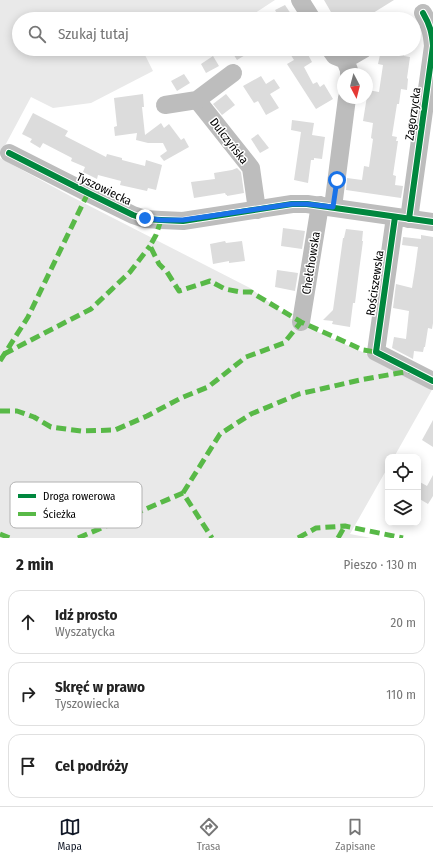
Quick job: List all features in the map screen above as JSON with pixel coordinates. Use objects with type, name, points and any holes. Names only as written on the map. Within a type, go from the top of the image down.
[{"type":"street","points":[[300,0],[308,12]]},
{"type":"street","name":"Zagorzycka","points":[[402,218],[433,46],[430,26],[423,13]]},
{"type":"street","points":[[335,56],[347,67],[357,56]]},
{"type":"street","points":[[165,105],[197,100],[233,73]]},
{"type":"street","name":"Dulczyńska","points":[[197,100],[251,168],[257,210]]},
{"type":"street","name":"Chełchowska","points":[[301,322],[327,206],[346,104]]},
{"type":"street","name":"Tyszowiecka","points":[[9,153],[101,200],[133,215],[145,218],[183,220],[292,204],[307,204],[433,222]]},
{"type":"street","name":"Rościszewska","points":[[402,218],[376,352],[433,381]]},
{"type":"shaded area","points":[[0,0],[275,0],[257,12],[12,12],[12,56],[146,56],[153,71],[91,103],[53,108],[31,97],[0,155]]},
{"type":"shaded area","points":[[0,158],[72,197],[250,288],[294,321],[433,384],[433,388],[396,454],[385,454],[385,472],[350,534],[371,538],[0,538]]},
{"type":"building","points":[[324,0],[394,0],[375,12],[331,12]]},
{"type":"building","points":[[285,5],[290,12],[276,12],[275,10]]},
{"type":"building","points":[[213,56],[219,66],[206,73],[201,64]]},
{"type":"building","points":[[234,56],[244,56],[237,60]]},
{"type":"building","points":[[291,56],[309,56],[312,62],[304,67],[313,84],[317,82],[320,87],[324,84],[333,99],[316,109],[287,64],[294,60]]},
{"type":"building","points":[[380,56],[410,57],[407,90],[401,89],[392,136],[397,137],[396,141],[398,141],[393,175],[396,176],[395,185],[403,186],[401,198],[346,190],[347,178],[362,180],[364,166],[369,167],[373,139],[371,138],[373,123],[363,121],[366,104],[373,104],[373,91],[379,92],[383,65],[378,64]]},
{"type":"building","points":[[184,74],[190,83],[177,91],[171,81]]},
{"type":"building","points":[[261,76],[266,84],[274,79],[280,88],[270,94],[279,108],[266,115],[258,101],[254,103],[243,86]]},
{"type":"building","points":[[143,94],[144,107],[142,107],[145,135],[161,123],[164,128],[169,124],[181,140],[184,138],[189,147],[164,161],[160,156],[167,151],[163,143],[148,143],[136,140],[137,133],[115,136],[114,127],[117,126],[114,98]]},
{"type":"building","points":[[226,94],[235,105],[222,115],[213,104]]},
{"type":"building","points":[[33,113],[68,131],[65,136],[106,157],[107,154],[122,158],[122,160],[145,166],[146,160],[162,165],[156,190],[148,188],[147,191],[120,185],[121,181],[98,175],[97,179],[83,172],[85,167],[71,161],[72,158],[43,143],[40,148],[30,142],[32,139],[22,134]]},
{"type":"building","points":[[292,120],[314,123],[312,135],[325,137],[322,159],[314,158],[314,160],[311,160],[308,183],[294,180],[301,132],[291,130]]},
{"type":"building","points":[[258,134],[269,148],[260,153],[251,139]]},
{"type":"building","points":[[237,168],[241,172],[244,193],[227,196],[225,193],[194,198],[191,182],[215,179],[214,173]]},
{"type":"building","points":[[283,228],[305,231],[302,249],[281,246]]},
{"type":"building","points":[[346,229],[363,231],[355,303],[353,303],[350,327],[332,324],[333,321],[323,320],[333,310],[343,238]]},
{"type":"building","points":[[421,235],[433,237],[433,323],[432,329],[428,328],[423,352],[414,351],[413,359],[392,348],[394,337],[406,339],[409,311],[393,308],[396,284],[412,288],[415,269],[418,247],[402,245],[403,237],[421,239]]},
{"type":"building","points":[[225,241],[226,243],[242,241],[245,261],[229,263],[229,261],[213,264],[210,244]]},
{"type":"building","points":[[277,270],[298,273],[295,291],[275,287]]},
{"type":"building","points":[[433,420],[433,447],[422,440]]},
{"type":"building","points":[[433,475],[433,496],[428,504],[421,500],[421,483],[427,486]]},
{"type":"marked path","points":[[0,361],[28,317],[88,193]]},
{"type":"marked path","points":[[161,220],[156,235],[150,246],[159,264],[167,272],[179,291],[210,281],[225,289],[251,292],[301,322],[363,350],[376,352]]},
{"type":"marked path","points":[[4,354],[91,309],[130,272],[150,246]]},
{"type":"marked path","points":[[0,411],[17,411],[34,417],[51,427],[81,431],[115,430],[147,416],[181,398],[208,387],[246,357],[284,343],[301,322]]},
{"type":"marked path","points":[[183,493],[220,434],[251,414],[299,394],[360,380],[410,371]]},
{"type":"marked path","points":[[142,511],[183,493],[212,538]]},
{"type":"marked path","points":[[298,538],[316,528],[345,526],[403,538]]},
{"type":"marked path","points":[[338,538],[345,526]]},
{"type":"marked path","points":[[78,538],[101,528]]},
{"type":"marked path","points":[[0,534],[10,538]]},
{"type":"cycle path","points":[[409,219],[433,46],[430,29],[423,13]]},
{"type":"cycle path","points":[[9,153],[133,215],[145,219],[183,221],[292,204],[307,204],[433,222]]},
{"type":"cycle path","points":[[395,217],[376,352],[433,381]]},
{"type":"route","points":[[145,218],[183,220],[292,204],[333,207],[337,180]]}]
